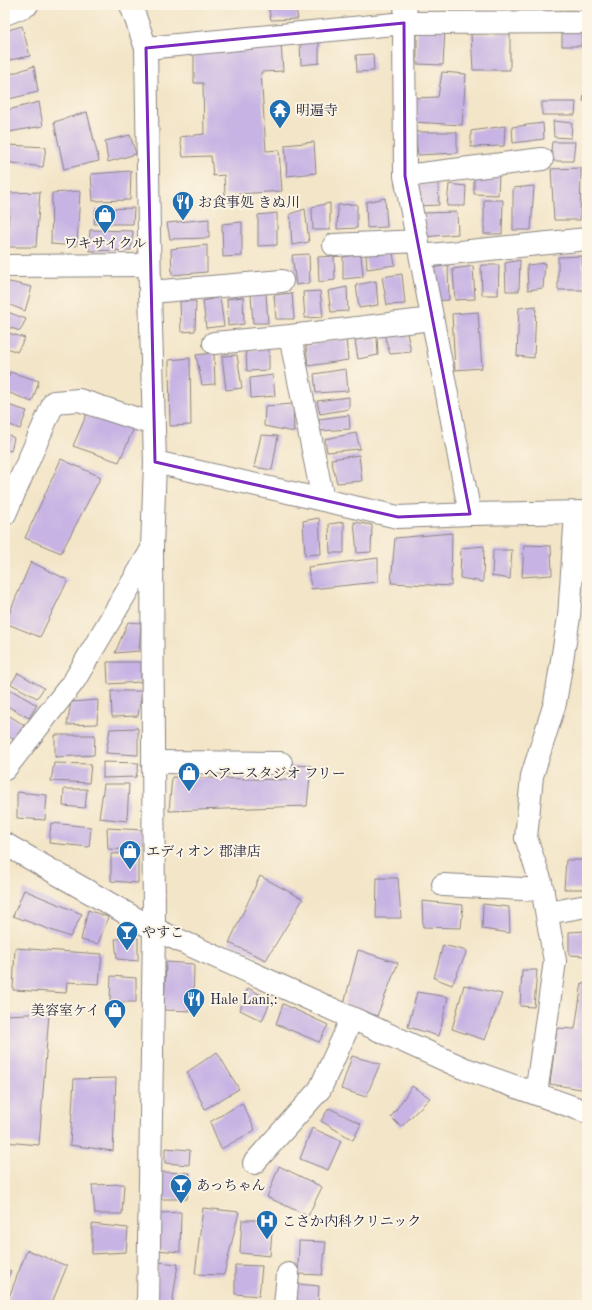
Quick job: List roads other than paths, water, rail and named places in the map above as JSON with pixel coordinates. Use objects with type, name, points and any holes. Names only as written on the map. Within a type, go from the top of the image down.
[{"type":"street","points":[[5,14],[27,5]]},
{"type":"street","points":[[131,5],[146,48],[149,265],[155,462],[152,549],[154,929],[148,1305]]},
{"type":"street","points":[[146,48],[405,14],[535,13],[587,22]]},
{"type":"street","points":[[405,14],[405,176],[470,514]]},
{"type":"street","points":[[405,176],[542,159]]},
{"type":"street","points":[[334,245],[420,248],[587,239]]},
{"type":"street","points":[[5,266],[149,265]]},
{"type":"street","points":[[150,292],[282,281]]},
{"type":"street","points":[[214,343],[290,336],[432,319]]},
{"type":"street","points":[[290,336],[324,500]]},
{"type":"street","points":[[5,514],[54,402],[79,400],[153,424]]},
{"type":"street","points":[[155,462],[398,517],[582,512],[569,617],[555,703],[532,776],[526,838],[543,890],[554,961],[536,1094]]},
{"type":"street","points":[[5,769],[74,681],[152,549]]},
{"type":"street","points":[[153,762],[281,763]]},
{"type":"street","points":[[5,844],[154,929],[463,1068],[587,1112]]},
{"type":"street","points":[[443,885],[543,890]]},
{"type":"street","points":[[547,913],[587,906]]},
{"type":"street","points":[[254,1163],[320,1089],[352,1018]]},
{"type":"street","points":[[285,1305],[288,1274]]},
{"type":"place","name":"明遍寺","points":[[280,130]]},
{"type":"place","name":"お食事処 きぬ川","points":[[183,222]]},
{"type":"place","name":"ワキサイクル","points":[[105,234]]},
{"type":"place","name":"ヘアースタジオ フリー","points":[[189,792]]},
{"type":"place","name":"エディオン 郡津店","points":[[130,870]]},
{"type":"place","name":"やすこ","points":[[127,952]]},
{"type":"place","name":"Hale Lani,:","points":[[194,1018]]},
{"type":"place","name":"美容室ケイ","points":[[115,1030]]},
{"type":"place","name":"あっちゃん","points":[[181,1204]]},
{"type":"place","name":"こさか内科クリニック","points":[[267,1240]]}]
